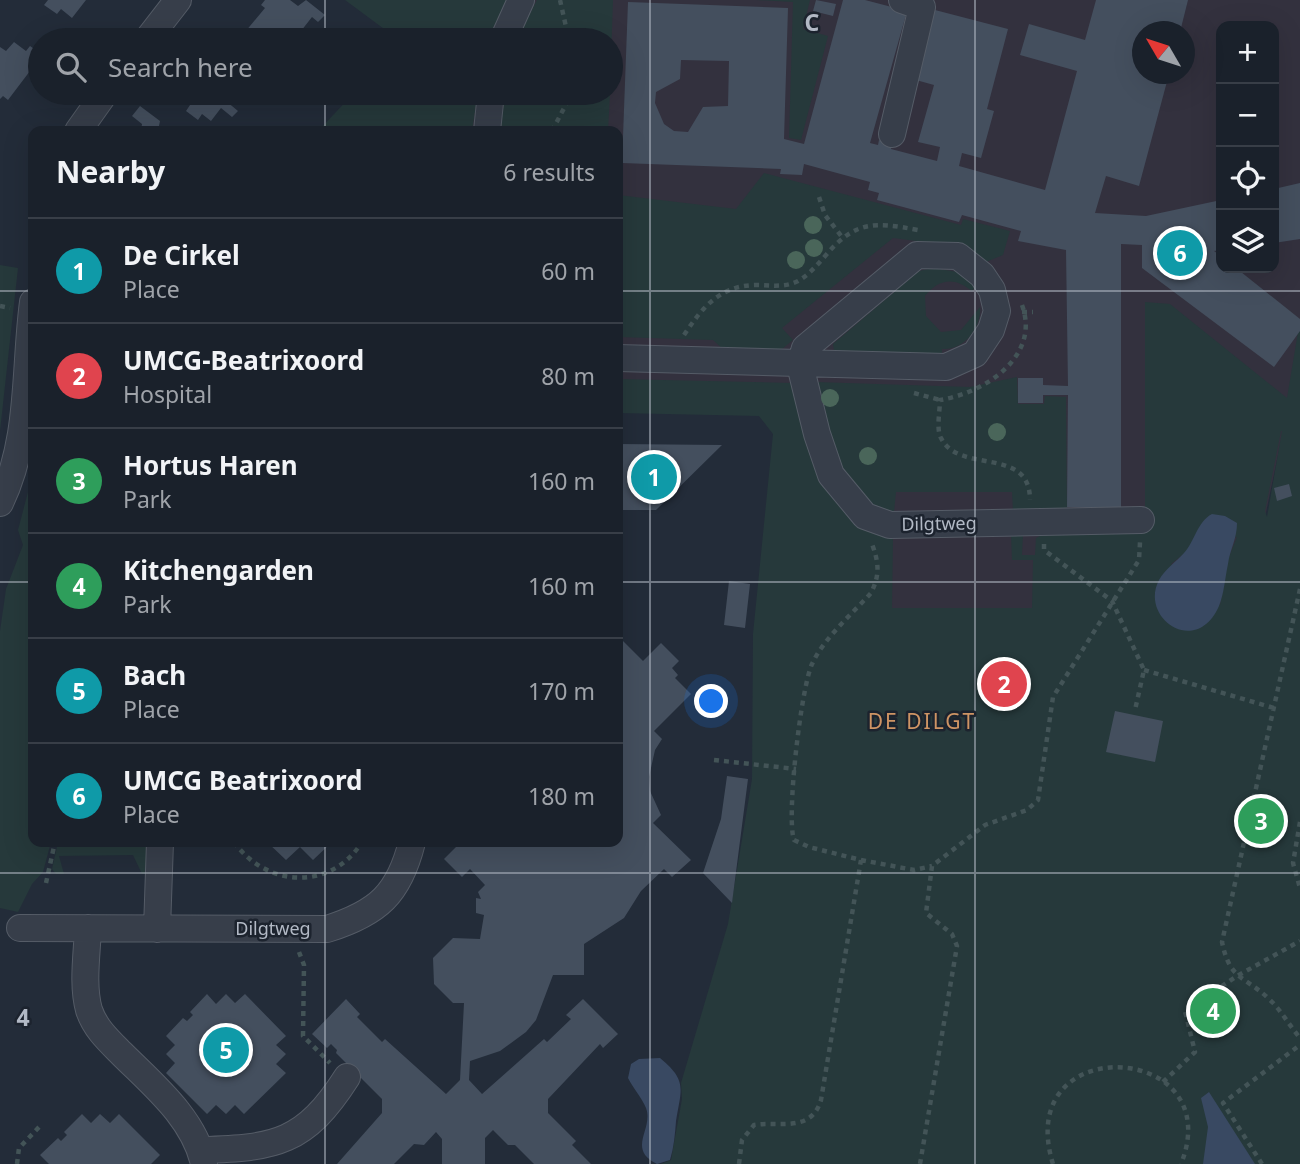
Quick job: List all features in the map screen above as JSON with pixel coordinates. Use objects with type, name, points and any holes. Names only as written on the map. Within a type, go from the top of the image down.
[{"type":"street","points":[[156,28],[178,0]]},
{"type":"street","points":[[508,28],[521,0]]},
{"type":"street","points":[[892,134],[922,7],[902,0]]},
{"type":"street","points":[[82,126],[97,105]]},
{"type":"street","points":[[488,126],[490,105]]},
{"type":"street","points":[[623,358],[800,365],[946,367],[975,354],[991,330],[997,311],[992,290],[982,275],[958,256],[920,243],[805,348],[800,365],[817,434],[831,475],[865,516]]},
{"type":"street","points":[[0,503],[13,477],[22,437],[28,382]]},
{"type":"street","name":"Dilgtweg","points":[[865,516],[890,525],[1141,520]]},
{"type":"street","points":[[157,929],[160,847]]},
{"type":"street","name":"Dilgtweg","points":[[20,928],[327,929],[360,919],[386,897],[405,870],[411,847]]},
{"type":"street","points":[[88,928],[86,984],[89,1009],[99,1031],[184,1118],[203,1157],[268,1145],[288,1138],[324,1111],[347,1077]]},
{"type":"path","points":[[560,0],[566,28]]},
{"type":"path","points":[[555,126],[566,105]]},
{"type":"path","points":[[819,197],[825,215],[842,237]]},
{"type":"path","points":[[668,359],[712,298],[753,285],[775,286],[796,282],[810,273],[842,237],[864,225],[886,224],[920,243]]},
{"type":"path","points":[[1021,301],[1024,312],[1022,349],[1003,371],[982,388],[961,397],[940,400],[939,436],[950,450],[968,458],[1002,461],[1024,478],[1044,550],[1112,601],[1144,670],[1135,710]]},
{"type":"path","points":[[865,516],[879,563],[878,580],[871,593],[812,663],[805,687],[791,826],[794,840],[809,847],[914,870],[933,866],[985,825],[1027,810],[1038,800],[1053,697],[1139,560],[1141,520]]},
{"type":"path","points":[[1300,589],[1222,942],[1227,964],[1237,976],[1271,1001],[1300,1038]]},
{"type":"path","points":[[1144,670],[1274,708]]},
{"type":"path","points":[[714,760],[796,769]]},
{"type":"path","points":[[1300,822],[1293,863],[1300,888]]},
{"type":"path","points":[[46,883],[54,847]]},
{"type":"path","points":[[239,847],[256,864],[271,873],[306,879],[328,873],[343,865],[358,847]]},
{"type":"path","points":[[738,1164],[742,1140],[754,1125],[800,1123],[808,1120],[819,1107],[861,860]]},
{"type":"path","points":[[920,1164],[957,946],[952,934],[926,913],[933,866]]},
{"type":"path","points":[[279,929],[298,949],[304,965],[303,1036],[347,1077]]},
{"type":"path","points":[[1163,1082],[1195,1052],[1185,1011],[1237,976],[1300,941]]},
{"type":"path","points":[[1262,1164],[1223,1103],[1300,1045]]},
{"type":"path","points":[[1053,1164],[1048,1141],[1050,1117],[1064,1090],[1076,1079],[1097,1069],[1120,1065],[1150,1073],[1174,1093],[1186,1122],[1188,1138],[1181,1164]]},
{"type":"path","points":[[17,1164],[19,1148],[41,1124]]},
{"type":"shaded area","points":[[345,0],[509,0],[496,28],[383,28]]},
{"type":"shaded area","points":[[379,0],[1300,0],[1300,350],[1177,938],[990,902],[809,466],[783,392],[623,390],[623,126],[352,126],[373,105],[623,105],[623,28],[541,28]]},
{"type":"shaded area","points":[[537,0],[613,0],[612,28],[522,28]]},
{"type":"shaded area","points":[[756,0],[810,0],[803,29],[828,36],[801,140],[789,138],[793,2]]},
{"type":"shaded area","points":[[343,105],[476,105],[473,126],[323,126]]},
{"type":"shaded area","points":[[499,105],[609,105],[608,126],[497,126]]},
{"type":"shaded area","points":[[764,173],[961,225],[963,219],[1010,231],[1003,255],[986,262],[963,247],[893,238],[782,328],[793,340],[776,354],[726,352],[713,340],[623,337],[623,196],[736,209]]},
{"type":"shaded area","points":[[0,265],[18,268],[0,431]]},
{"type":"shaded area","points":[[933,268],[958,272],[975,287],[972,291],[959,283],[947,282],[936,286],[925,296],[926,316],[941,332],[961,330],[980,307],[975,330],[964,342],[950,349],[942,349],[942,357],[834,351],[833,344],[919,271]]},
{"type":"shaded area","points":[[1145,302],[1170,304],[1287,398],[1300,320],[1300,1164],[661,1164],[671,1160],[682,1099],[681,1083],[728,924],[752,779],[753,634],[773,434],[759,416],[623,413],[623,379],[792,383],[837,502],[847,516],[893,538],[892,608],[1032,608],[1033,560],[1012,560],[1011,535],[1023,534],[1022,555],[1035,555],[1036,538],[1050,531],[1145,525]],"holes":[[[1282,431],[1267,517],[1265,511]],[[1237,537],[1228,559],[1220,605],[1171,564],[1186,552]]]},
{"type":"shaded area","points":[[1017,377],[1018,404],[1044,404],[1045,396],[1066,397],[1067,510],[1013,512],[1012,492],[896,492],[894,512],[875,507],[860,496],[837,462],[823,420],[815,382],[970,387]]},
{"type":"shaded area","points":[[28,492],[28,847],[50,847],[43,872],[32,884],[18,912],[0,908],[0,631],[6,589],[23,545],[18,530]]},
{"type":"shaded area","points":[[57,847],[151,847],[151,873],[142,874],[133,855],[59,856],[64,874],[56,874],[52,869]]},
{"type":"water","points":[[1212,514],[1225,516],[1237,523],[1222,596],[1209,621],[1197,629],[1185,631],[1173,627],[1163,619],[1155,594],[1161,576],[1184,553],[1203,522]]},
{"type":"water","points":[[660,1058],[675,1073],[681,1093],[670,1160],[657,1164],[643,1152],[646,1108],[628,1078],[631,1064],[639,1059]]},
{"type":"water","points":[[1209,1092],[1255,1164],[1203,1164],[1208,1127],[1201,1098]]},
{"type":"building","points":[[48,0],[86,0],[72,18],[61,9],[57,14],[44,5]]},
{"type":"building","points":[[265,0],[290,0],[298,6],[306,0],[325,15],[318,22],[312,17],[303,28],[248,28],[265,8],[261,5]]},
{"type":"building","points":[[816,0],[836,4],[833,16],[813,11]]},
{"type":"building","points":[[843,0],[865,0],[907,11],[870,143],[878,145],[879,140],[892,144],[891,149],[937,161],[940,147],[918,142],[934,85],[916,80],[935,10],[1008,29],[987,109],[994,111],[981,158],[962,153],[959,166],[1045,190],[1077,71],[1020,55],[1029,24],[1085,40],[1096,0],[1188,0],[1183,21],[1132,21],[1132,84],[1166,84],[1139,186],[1106,176],[1095,213],[1146,216],[1216,201],[1216,273],[1242,273],[1300,319],[1300,331],[1274,367],[1142,268],[1142,245],[1121,244],[1121,508],[1067,507],[1068,395],[1043,395],[1043,403],[1018,403],[1018,378],[1043,378],[1043,385],[1068,386],[1066,250],[1018,241],[1021,231],[962,215],[959,222],[877,200],[879,193],[868,190],[870,182],[804,164],[802,175],[780,174],[781,169],[623,163],[628,2],[788,8],[784,139],[804,144]],"holes":[[[681,60],[729,61],[728,106],[703,107],[688,132],[674,131],[664,124],[655,103],[656,92],[680,79]]]},
{"type":"building","points":[[14,42],[26,51],[28,48],[28,74],[8,100],[3,96],[0,99],[0,47],[6,51]]},
{"type":"building","points":[[190,105],[231,105],[238,111],[232,117],[221,108],[211,121],[202,114],[198,120],[186,111]]},
{"type":"building","points":[[140,106],[160,121],[159,126],[142,126],[132,116]]},
{"type":"building","points":[[1300,183],[1300,239],[1279,242],[1279,188]]},
{"type":"building","points":[[623,444],[722,445],[656,510],[623,510]]},
{"type":"building","points":[[1289,484],[1292,496],[1277,501],[1274,488]]},
{"type":"building","points":[[729,581],[750,584],[745,628],[724,625]]},
{"type":"building","points":[[623,641],[643,661],[661,643],[679,661],[672,668],[678,675],[675,678],[691,694],[654,731],[662,739],[655,750],[649,777],[650,791],[661,815],[653,823],[691,860],[672,877],[664,869],[641,891],[624,918],[584,944],[584,975],[553,975],[536,1020],[526,1032],[500,1051],[470,1061],[469,1080],[482,1094],[544,1039],[547,1042],[571,1019],[566,1015],[583,999],[618,1034],[603,1048],[600,1044],[548,1099],[548,1113],[576,1141],[572,1145],[591,1164],[534,1164],[515,1145],[508,1145],[493,1130],[485,1138],[485,1164],[442,1164],[442,1139],[436,1132],[424,1145],[414,1144],[394,1164],[337,1164],[382,1113],[382,1099],[336,1053],[337,1050],[331,1044],[327,1048],[312,1034],[346,999],[360,1014],[357,1017],[382,1042],[385,1039],[446,1094],[460,1080],[464,1003],[453,1003],[434,984],[433,958],[453,938],[480,939],[484,915],[476,913],[476,898],[481,899],[478,892],[485,885],[470,869],[462,877],[444,859],[456,847],[623,847]]},
{"type":"building","points":[[1115,711],[1163,721],[1155,762],[1106,752]]},
{"type":"building","points":[[727,776],[748,779],[732,903],[703,873],[721,819]]},
{"type":"building","points":[[272,847],[300,847],[286,860]]},
{"type":"building","points":[[300,847],[327,847],[313,860]]},
{"type":"building","points":[[207,994],[216,1004],[226,994],[235,1003],[245,994],[286,1036],[276,1045],[286,1054],[276,1064],[286,1073],[244,1114],[235,1105],[226,1114],[216,1105],[207,1114],[166,1073],[175,1063],[166,1054],[175,1045],[166,1036],[183,1018],[187,1021],[193,1015],[190,1012]]},
{"type":"building","points":[[82,1114],[91,1123],[100,1114],[110,1123],[119,1114],[160,1155],[151,1164],[49,1164],[40,1155],[58,1138],[61,1141],[67,1135],[64,1132]]},
{"type":"place","name":"UMCG Beatrixoord","points":[[1180,253]]},
{"type":"place","name":"De Cirkel","points":[[654,477]]},
{"type":"place","name":"UMCG-Beatrixoord","points":[[1004,684]]},
{"type":"place","name":"Hortus Haren","points":[[1261,821]]},
{"type":"place","name":"Kitchengarden","points":[[1213,1011]]},
{"type":"place","name":"Bach","points":[[226,1050]]},
{"type":"district","name":"DE DILGT","points":[[922,722]]}]
